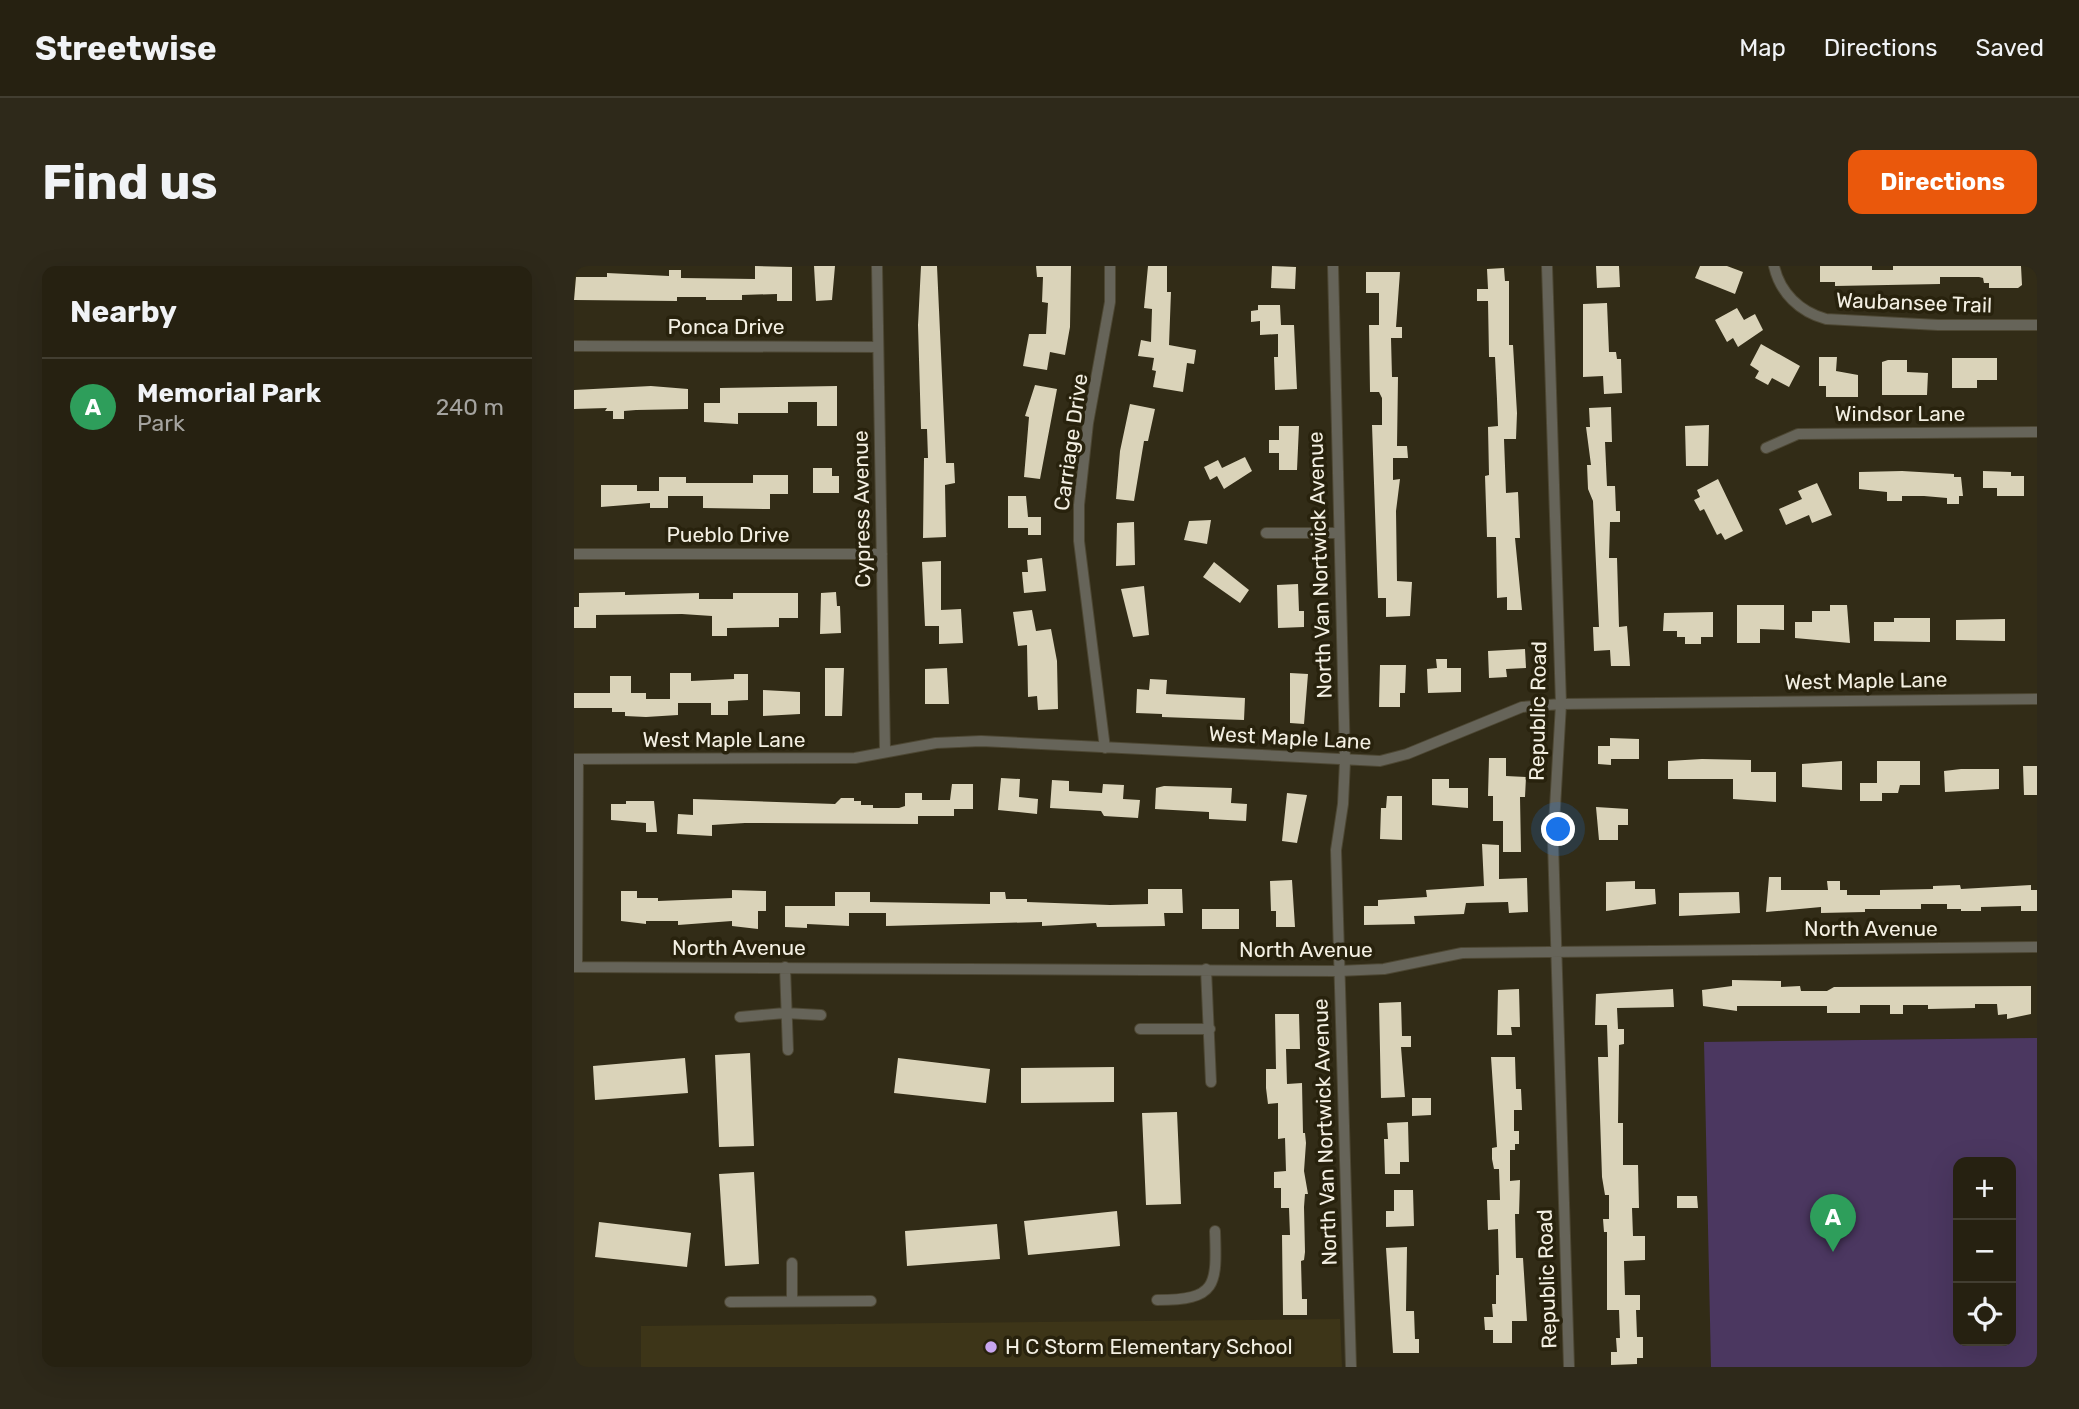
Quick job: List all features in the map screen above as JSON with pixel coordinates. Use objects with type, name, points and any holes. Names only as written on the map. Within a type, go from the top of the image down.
[{"type":"street","name":"Cypress Avenue","points":[[877,266],[885,751]]},
{"type":"street","name":"Carriage Drive","points":[[1105,748],[1079,541],[1079,505],[1088,423],[1108,313],[1110,266]]},
{"type":"street","name":"North Van Nortwick Avenue","points":[[1333,266],[1345,761],[1343,804],[1336,850],[1338,971],[1352,1367]]},
{"type":"street","name":"Republic Road","points":[[1547,266],[1561,704],[1553,842],[1569,1367]]},
{"type":"street","name":"Waubansee Trail","points":[[1774,266],[1783,290],[1808,313],[1826,319],[1938,325],[2037,325]]},
{"type":"street","name":"Ponca Drive","points":[[574,346],[878,347]]},
{"type":"street","name":"Windsor Lane","points":[[1766,448],[1798,434],[2037,432]]},
{"type":"street","points":[[1266,533],[1338,533]]},
{"type":"street","name":"Pueblo Drive","points":[[574,554],[882,554]]},
{"type":"street","name":"West Maple Lane","points":[[576,759],[855,758],[958,741],[1380,761],[1408,754],[1522,707],[1561,704],[2037,699]]},
{"type":"street","points":[[575,967],[576,759]]},
{"type":"street","name":"North Avenue","points":[[575,967],[1338,971],[1384,969],[1462,953],[2037,947]]},
{"type":"street","points":[[785,967],[788,1050]]},
{"type":"street","points":[[1206,969],[1211,1082]]},
{"type":"street","points":[[740,1017],[785,1013],[821,1015]]},
{"type":"street","points":[[1140,1029],[1210,1029]]},
{"type":"street","points":[[1157,1300],[1186,1300],[1198,1297],[1213,1282],[1216,1268],[1215,1231]]},
{"type":"street","points":[[792,1263],[792,1301]]},
{"type":"street","points":[[730,1302],[871,1301]]},
{"type":"shaded area","points":[[2037,1038],[2037,1367],[1711,1367],[1704,1042]]},
{"type":"shaded area","name":"H C Storm Elementary School","points":[[1340,1319],[1342,1367],[641,1367],[641,1326]]},
{"type":"building","points":[[755,266],[792,267],[792,301],[777,301],[777,294],[742,295],[742,300],[677,297],[677,301],[574,300],[576,277],[607,277],[607,273],[669,276],[669,270],[681,270],[681,278],[755,279]]},
{"type":"building","points":[[814,266],[835,266],[832,300],[816,301]]},
{"type":"building","points":[[921,266],[937,266],[946,463],[954,463],[955,483],[945,485],[946,537],[923,538],[924,458],[928,458],[927,429],[921,429],[918,325]]},
{"type":"building","points":[[1036,266],[1071,266],[1070,327],[1065,355],[1050,352],[1047,370],[1023,366],[1029,334],[1046,334],[1048,303],[1042,302],[1043,277],[1037,277]]},
{"type":"building","points":[[1148,266],[1167,266],[1167,292],[1171,292],[1169,345],[1196,350],[1194,364],[1187,363],[1183,392],[1153,387],[1156,371],[1152,370],[1154,358],[1138,356],[1141,340],[1151,342],[1152,309],[1144,308]]},
{"type":"building","points":[[1272,266],[1296,267],[1295,289],[1271,288]]},
{"type":"building","points":[[1596,266],[1619,266],[1620,287],[1597,288]]},
{"type":"building","points":[[1700,266],[1727,266],[1743,272],[1735,294],[1695,278]]},
{"type":"building","points":[[1820,266],[1872,266],[1872,270],[1893,270],[1893,266],[2021,266],[2022,285],[2018,288],[1989,288],[1989,283],[1984,283],[1983,278],[1979,277],[1940,277],[1940,284],[1835,286],[1835,282],[1820,282]]},
{"type":"building","points":[[1504,268],[1505,281],[1509,281],[1509,345],[1513,345],[1517,413],[1516,439],[1504,439],[1506,493],[1518,492],[1520,538],[1515,538],[1522,610],[1507,610],[1507,597],[1497,598],[1496,537],[1487,537],[1485,476],[1489,475],[1488,427],[1498,426],[1497,399],[1495,357],[1489,357],[1488,301],[1477,301],[1477,289],[1488,289],[1487,269]]},
{"type":"building","points":[[1366,272],[1400,272],[1396,327],[1402,327],[1402,338],[1391,338],[1392,377],[1398,377],[1397,446],[1407,446],[1408,458],[1393,458],[1393,480],[1400,479],[1396,511],[1397,581],[1412,582],[1410,616],[1386,617],[1386,598],[1378,598],[1372,425],[1382,425],[1382,398],[1379,392],[1370,392],[1369,325],[1379,325],[1379,293],[1366,293]]},
{"type":"building","points":[[1607,303],[1609,352],[1616,352],[1617,359],[1621,359],[1622,393],[1604,394],[1603,376],[1583,377],[1583,304]]},
{"type":"building","points":[[1258,305],[1280,305],[1281,325],[1294,325],[1297,389],[1275,390],[1274,357],[1278,357],[1278,334],[1260,335],[1260,321],[1251,322],[1251,311],[1258,310]]},
{"type":"building","points":[[1737,308],[1744,320],[1755,314],[1763,330],[1738,347],[1733,338],[1727,342],[1715,320]]},
{"type":"building","points":[[1761,344],[1800,366],[1789,387],[1772,378],[1768,385],[1755,378],[1759,371],[1750,365]]},
{"type":"building","points":[[1819,357],[1837,357],[1836,371],[1858,375],[1858,397],[1826,397],[1826,386],[1819,386]]},
{"type":"building","points":[[1952,358],[1997,358],[1997,380],[1977,380],[1977,388],[1952,388]]},
{"type":"building","points":[[1907,360],[1907,372],[1928,373],[1927,395],[1882,395],[1882,362]]},
{"type":"building","points":[[1035,385],[1057,389],[1040,479],[1024,477],[1029,417],[1025,416]]},
{"type":"building","points":[[651,386],[688,389],[688,409],[624,411],[624,419],[613,419],[613,411],[605,411],[607,408],[574,409],[574,390]]},
{"type":"building","points":[[837,386],[837,426],[817,426],[817,402],[788,402],[788,413],[738,413],[738,424],[704,422],[704,403],[720,403],[720,388]]},
{"type":"building","points":[[1130,404],[1155,409],[1148,441],[1144,441],[1134,501],[1116,499],[1120,451]]},
{"type":"building","points":[[1611,407],[1612,442],[1605,442],[1607,486],[1615,486],[1616,511],[1620,511],[1620,522],[1610,522],[1609,558],[1617,558],[1619,627],[1627,626],[1630,666],[1611,666],[1610,650],[1594,651],[1593,627],[1599,627],[1593,501],[1588,489],[1587,465],[1591,465],[1586,427],[1590,427],[1589,408]]},
{"type":"building","points":[[1709,425],[1708,466],[1686,466],[1685,426]]},
{"type":"building","points":[[1279,426],[1299,426],[1297,470],[1279,470],[1279,453],[1269,453],[1269,440],[1279,440]]},
{"type":"building","points":[[1245,457],[1252,471],[1224,489],[1217,476],[1210,480],[1204,467],[1218,460],[1222,468]]},
{"type":"building","points":[[813,468],[832,468],[832,476],[839,476],[839,493],[813,493]]},
{"type":"building","points":[[1983,471],[2011,472],[2011,476],[2024,476],[2024,496],[1997,496],[1997,488],[1983,488]]},
{"type":"building","points":[[1859,472],[1954,474],[1954,477],[1961,477],[1963,496],[1959,496],[1959,504],[1947,504],[1947,498],[1924,496],[1902,496],[1902,501],[1887,501],[1887,492],[1859,489]]},
{"type":"building","points":[[753,475],[788,475],[788,494],[770,494],[770,509],[703,508],[703,496],[668,496],[668,508],[650,508],[650,503],[601,507],[601,485],[637,485],[637,491],[659,491],[659,477],[686,477],[686,483],[753,483]]},
{"type":"building","points":[[1718,479],[1743,531],[1725,540],[1721,533],[1717,535],[1704,509],[1700,511],[1694,500],[1700,497],[1697,490]]},
{"type":"building","points":[[1817,483],[1832,515],[1812,523],[1809,515],[1786,525],[1779,509],[1802,499],[1798,491]]},
{"type":"building","points":[[1008,496],[1026,496],[1028,517],[1041,517],[1041,535],[1028,535],[1028,528],[1008,528]]},
{"type":"building","points":[[1211,520],[1207,544],[1184,540],[1189,521]]},
{"type":"building","points":[[1134,522],[1135,565],[1116,566],[1117,523]]},
{"type":"building","points":[[1042,558],[1046,591],[1024,593],[1022,572],[1028,572],[1027,560]]},
{"type":"building","points":[[941,561],[941,610],[961,609],[963,643],[939,644],[939,626],[925,626],[922,562]]},
{"type":"building","points":[[1214,562],[1249,590],[1240,603],[1203,577]]},
{"type":"building","points":[[1298,584],[1299,611],[1304,611],[1304,627],[1278,628],[1277,585]]},
{"type":"building","points":[[1144,586],[1149,635],[1133,637],[1121,589]]},
{"type":"building","points":[[625,592],[625,595],[699,593],[699,599],[733,599],[733,593],[798,593],[798,618],[779,618],[779,627],[727,628],[727,636],[712,636],[712,616],[682,614],[596,615],[596,628],[574,628],[574,607],[579,607],[579,593]]},
{"type":"building","points":[[836,592],[837,606],[840,606],[841,633],[820,634],[821,593]]},
{"type":"building","points":[[1737,605],[1784,605],[1784,630],[1760,629],[1760,643],[1737,643]]},
{"type":"building","points":[[1830,605],[1847,605],[1850,643],[1795,638],[1795,622],[1812,622],[1812,611],[1830,611]]},
{"type":"building","points":[[1032,610],[1036,631],[1051,629],[1057,661],[1058,709],[1038,710],[1037,696],[1028,697],[1027,645],[1018,646],[1013,612]]},
{"type":"building","points":[[1713,612],[1713,637],[1701,637],[1701,644],[1685,644],[1685,637],[1677,637],[1677,631],[1663,631],[1664,613]]},
{"type":"building","points":[[1894,618],[1930,618],[1930,642],[1874,641],[1874,622],[1894,622]]},
{"type":"building","points":[[2005,619],[2005,641],[1956,640],[1956,620]]},
{"type":"building","points":[[1525,649],[1526,668],[1506,669],[1507,677],[1489,678],[1488,651]]},
{"type":"building","points":[[1436,659],[1447,659],[1447,668],[1461,668],[1461,692],[1428,693],[1427,669],[1437,668]]},
{"type":"building","points":[[1380,665],[1406,665],[1405,693],[1400,693],[1400,707],[1379,707]]},
{"type":"building","points":[[825,668],[844,668],[842,716],[825,716]]},
{"type":"building","points":[[947,668],[949,704],[925,704],[925,669]]},
{"type":"building","points":[[670,673],[691,673],[691,681],[734,679],[734,674],[748,674],[748,700],[728,701],[728,715],[711,715],[711,703],[678,703],[678,715],[646,717],[625,716],[625,712],[612,712],[612,708],[574,708],[574,693],[610,693],[610,676],[631,676],[631,693],[646,693],[646,699],[670,699]]},
{"type":"building","points":[[1290,673],[1308,674],[1304,724],[1290,723]]},
{"type":"building","points":[[1150,679],[1167,680],[1166,694],[1245,698],[1244,720],[1162,717],[1162,714],[1136,713],[1137,689],[1149,690]]},
{"type":"building","points":[[763,690],[800,692],[800,714],[763,716]]},
{"type":"building","points":[[1610,738],[1639,739],[1639,759],[1611,759],[1611,765],[1598,764],[1598,746],[1610,746]]},
{"type":"building","points":[[1489,758],[1506,758],[1506,776],[1526,777],[1525,797],[1520,797],[1521,852],[1503,852],[1503,821],[1493,821],[1493,796],[1488,796]]},
{"type":"building","points":[[1751,760],[1751,772],[1776,772],[1776,802],[1733,799],[1733,779],[1668,779],[1668,761]]},
{"type":"building","points":[[1842,761],[1842,790],[1802,787],[1802,764]]},
{"type":"building","points":[[1877,761],[1920,761],[1920,785],[1900,785],[1898,793],[1882,793],[1882,801],[1860,801],[1860,783],[1877,783]]},
{"type":"building","points":[[2023,766],[2037,766],[2037,795],[2024,795]]},
{"type":"building","points":[[1999,769],[1999,789],[1945,792],[1944,771]]},
{"type":"building","points":[[1001,778],[1020,779],[1019,797],[1038,799],[1037,814],[998,810]]},
{"type":"building","points":[[1432,779],[1449,779],[1449,788],[1468,788],[1468,808],[1432,805]]},
{"type":"building","points":[[1052,780],[1069,781],[1069,791],[1102,793],[1103,784],[1124,785],[1123,799],[1140,800],[1138,818],[1104,816],[1101,811],[1050,808]]},
{"type":"building","points":[[952,784],[973,784],[973,809],[954,809],[954,816],[918,816],[918,824],[745,823],[712,825],[712,836],[677,834],[678,814],[693,815],[693,799],[835,804],[841,798],[854,798],[854,801],[861,801],[861,805],[873,805],[873,808],[899,808],[905,806],[905,793],[922,793],[922,800],[950,800]]},
{"type":"building","points":[[1156,788],[1232,788],[1231,803],[1247,804],[1246,821],[1209,819],[1209,812],[1155,809]]},
{"type":"building","points":[[1287,793],[1307,795],[1297,843],[1282,841]]},
{"type":"building","points":[[1387,796],[1402,796],[1402,840],[1380,839],[1381,808],[1386,808]]},
{"type":"building","points":[[626,801],[654,801],[657,832],[646,832],[646,823],[611,820],[611,804],[626,804]]},
{"type":"building","points":[[1596,807],[1628,809],[1628,825],[1618,825],[1618,840],[1599,840]]},
{"type":"building","points":[[1482,844],[1499,845],[1499,879],[1527,878],[1528,912],[1509,913],[1508,902],[1466,903],[1464,914],[1414,916],[1415,924],[1364,925],[1364,906],[1378,906],[1378,900],[1427,897],[1426,890],[1484,886]]},
{"type":"building","points":[[1769,877],[1781,877],[1781,890],[1828,890],[1827,881],[1840,881],[1840,890],[1847,890],[1847,895],[1880,895],[1880,890],[1933,889],[1933,886],[1960,885],[1961,889],[2031,885],[2031,890],[2037,890],[2037,911],[2021,911],[2021,906],[1981,907],[1981,911],[1961,911],[1947,909],[1947,904],[1921,904],[1921,909],[1865,909],[1865,912],[1821,913],[1821,907],[1766,912]]},
{"type":"building","points":[[1292,880],[1295,927],[1276,927],[1276,911],[1271,911],[1270,881]]},
{"type":"building","points":[[1635,881],[1635,889],[1655,889],[1656,904],[1606,911],[1606,882]]},
{"type":"building","points":[[1148,889],[1182,889],[1183,913],[1164,913],[1165,926],[1097,927],[1096,923],[1042,926],[1042,922],[886,926],[886,913],[849,913],[849,926],[807,924],[807,928],[785,927],[785,906],[835,906],[835,892],[870,892],[870,902],[990,904],[990,892],[1005,892],[1006,899],[1027,899],[1027,902],[1110,905],[1148,904]]},
{"type":"building","points":[[732,890],[766,891],[766,911],[758,911],[758,929],[732,926],[732,921],[678,925],[678,921],[646,921],[646,924],[621,921],[621,891],[637,891],[637,898],[658,898],[658,901],[732,898]]},
{"type":"building","points":[[1739,892],[1740,913],[1679,916],[1679,893]]},
{"type":"building","points":[[1202,909],[1239,909],[1239,929],[1202,929]]},
{"type":"building","points":[[1732,980],[1781,981],[1781,987],[1800,986],[1801,991],[1827,991],[1834,987],[2031,986],[2031,1014],[2007,1019],[2007,1014],[1998,1015],[1997,1004],[1975,1004],[1975,1008],[1928,1009],[1928,1005],[1903,1005],[1903,1014],[1890,1014],[1890,1005],[1860,1005],[1860,1013],[1827,1013],[1827,1006],[1737,1006],[1737,1011],[1703,1006],[1702,990],[1732,986]]},
{"type":"building","points":[[1519,989],[1520,1027],[1511,1027],[1512,1035],[1497,1035],[1498,990]]},
{"type":"building","points":[[1673,989],[1674,1007],[1617,1008],[1618,1029],[1624,1029],[1624,1044],[1619,1045],[1618,1123],[1623,1123],[1623,1165],[1638,1165],[1639,1208],[1632,1208],[1633,1236],[1645,1236],[1645,1260],[1624,1261],[1625,1295],[1640,1295],[1640,1310],[1636,1310],[1637,1337],[1643,1337],[1643,1358],[1637,1358],[1637,1364],[1611,1365],[1611,1352],[1617,1352],[1616,1338],[1620,1338],[1619,1310],[1607,1310],[1607,1232],[1604,1232],[1603,1219],[1609,1219],[1609,1195],[1605,1195],[1602,1177],[1598,1057],[1608,1057],[1607,1025],[1595,1025],[1596,994]]},
{"type":"building","points":[[1401,1002],[1402,1036],[1411,1036],[1411,1047],[1401,1047],[1405,1097],[1381,1098],[1379,1003]]},
{"type":"building","points":[[1275,1014],[1299,1014],[1300,1049],[1286,1049],[1287,1084],[1302,1083],[1303,1133],[1306,1143],[1304,1171],[1308,1194],[1305,1194],[1304,1207],[1305,1252],[1304,1260],[1301,1261],[1302,1299],[1307,1299],[1307,1315],[1283,1315],[1282,1235],[1290,1235],[1289,1208],[1281,1208],[1281,1188],[1274,1188],[1274,1172],[1286,1171],[1285,1138],[1278,1139],[1278,1103],[1268,1104],[1266,1088],[1266,1069],[1276,1069]]},
{"type":"building","points":[[750,1053],[754,1146],[719,1147],[715,1055]]},
{"type":"building","points":[[1491,1057],[1515,1057],[1516,1089],[1521,1089],[1522,1110],[1514,1110],[1514,1131],[1519,1131],[1519,1144],[1515,1144],[1515,1150],[1510,1150],[1510,1181],[1520,1180],[1519,1214],[1515,1214],[1516,1258],[1523,1258],[1527,1321],[1512,1321],[1512,1343],[1493,1343],[1493,1330],[1485,1330],[1484,1317],[1493,1317],[1496,1275],[1499,1275],[1498,1229],[1488,1230],[1487,1200],[1500,1200],[1499,1169],[1494,1169],[1492,1159],[1492,1148],[1497,1147]]},
{"type":"building","points":[[685,1058],[688,1093],[595,1100],[593,1066]]},
{"type":"building","points":[[898,1058],[990,1069],[986,1103],[894,1093]]},
{"type":"building","points":[[1114,1067],[1114,1102],[1021,1103],[1021,1068]]},
{"type":"building","points":[[1412,1098],[1431,1098],[1431,1115],[1412,1116]]},
{"type":"building","points":[[1177,1112],[1181,1204],[1146,1205],[1142,1113]]},
{"type":"building","points":[[1408,1122],[1409,1162],[1400,1162],[1400,1174],[1385,1174],[1384,1139],[1388,1139],[1387,1123]]},
{"type":"building","points":[[754,1172],[759,1264],[725,1266],[719,1174]]},
{"type":"building","points":[[1394,1190],[1413,1190],[1414,1226],[1386,1227],[1386,1211],[1394,1211]]},
{"type":"building","points":[[1677,1196],[1697,1196],[1698,1208],[1677,1208]]},
{"type":"building","points":[[1117,1211],[1120,1246],[1028,1255],[1024,1221]]},
{"type":"building","points":[[599,1222],[691,1233],[687,1267],[595,1257]]},
{"type":"building","points":[[997,1224],[1000,1259],[907,1266],[905,1231]]},
{"type":"building","points":[[1407,1247],[1406,1311],[1414,1311],[1415,1339],[1419,1339],[1419,1353],[1393,1353],[1386,1248]]},
{"type":"place","name":"Memorial Park","points":[[1833,1252]]},
{"type":"place","name":"H C Storm Elementary School","points":[[991,1347]]}]
